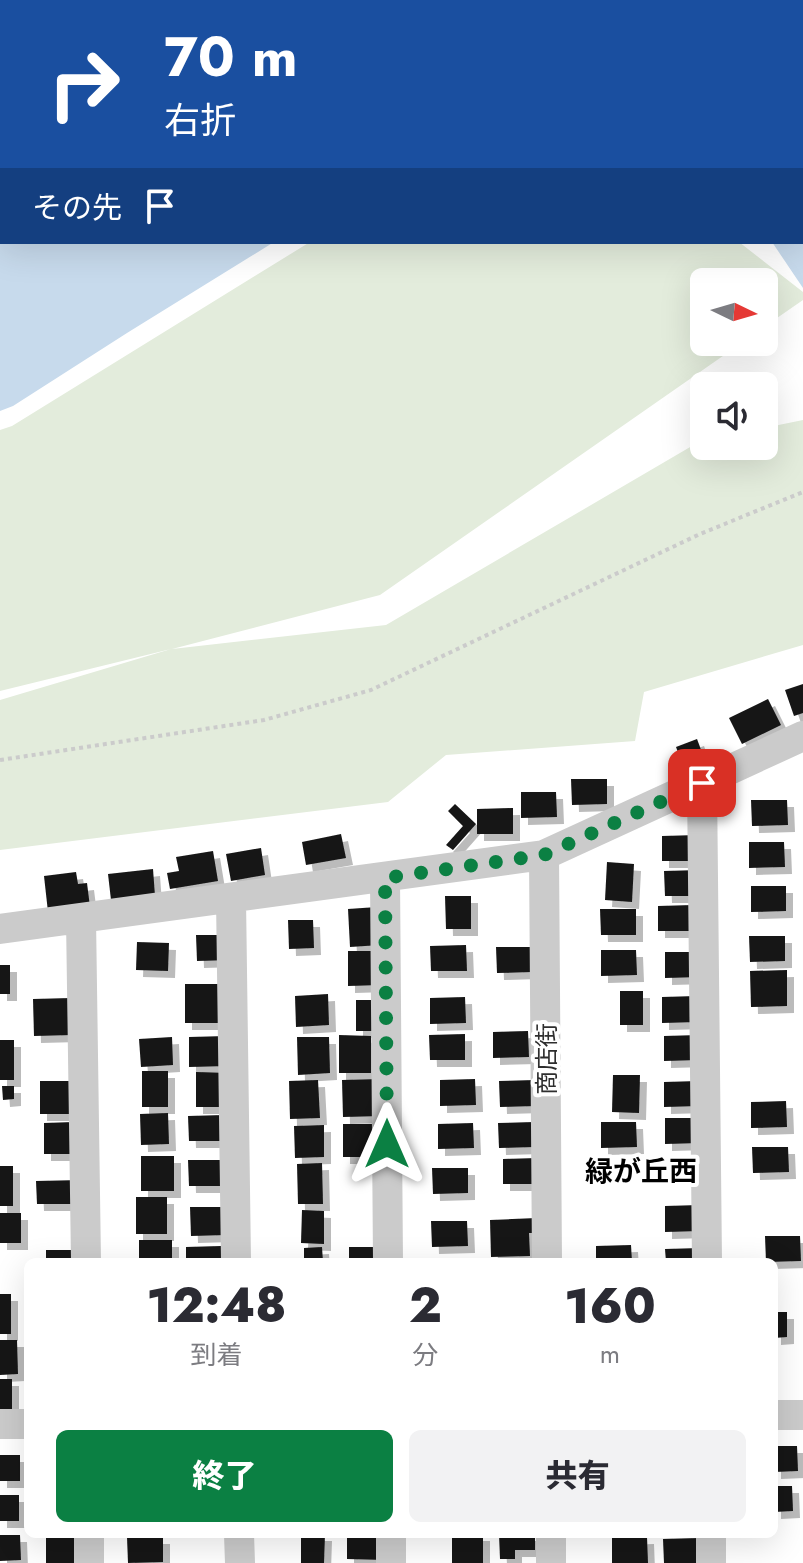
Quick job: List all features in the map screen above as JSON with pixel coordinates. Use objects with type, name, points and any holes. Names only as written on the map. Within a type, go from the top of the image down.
[{"type":"street","points":[[0,929],[544,855],[803,736]]},
{"type":"street","points":[[702,783],[707,1258]]},
{"type":"street","name":"商店街","points":[[544,855],[547,1258]]},
{"type":"street","points":[[385,878],[388,1258]]},
{"type":"street","points":[[231,898],[236,1258]]},
{"type":"street","points":[[81,918],[86,1258]]},
{"type":"street","points":[[778,1415],[803,1415]]},
{"type":"street","points":[[0,1424],[24,1424]]},
{"type":"street","points":[[89,1538],[89,1563]]},
{"type":"street","points":[[239,1538],[240,1563]]},
{"type":"street","points":[[391,1538],[391,1563]]},
{"type":"street","points":[[551,1538],[551,1563]]},
{"type":"street","points":[[711,1538],[711,1563]]},
{"type":"path","points":[[0,760],[264,720],[371,690],[700,534],[803,492]]},
{"type":"green space","points":[[307,244],[742,244],[772,268],[690,268],[690,356],[723,356],[700,372],[690,372],[690,379],[380,595],[172,649],[386,625],[690,447],[690,460],[778,460],[778,425],[803,420],[803,645],[644,692],[635,741],[446,755],[388,802],[0,850],[0,700],[171,649],[0,691],[0,430],[12,426]]},
{"type":"green space","points":[[778,272],[803,292],[803,300],[778,317]]},
{"type":"water","points":[[0,244],[271,244],[13,406],[0,411]]},
{"type":"water","points":[[773,244],[803,244],[803,288]]},
{"type":"building","points":[[803,684],[803,713],[794,716],[785,690]]},
{"type":"building","points":[[768,699],[781,725],[742,744],[729,718]]},
{"type":"building","points":[[697,739],[706,763],[685,771],[676,747]]},
{"type":"building","points":[[571,779],[607,779],[607,804],[572,805]]},
{"type":"building","points":[[521,792],[556,792],[557,817],[521,818]]},
{"type":"building","points":[[751,800],[787,800],[788,825],[752,826]]},
{"type":"building","points":[[455,804],[476,824],[453,850],[446,845],[463,826],[448,811]]},
{"type":"building","points":[[513,808],[513,834],[477,834],[477,809]]},
{"type":"building","points":[[341,834],[346,858],[306,865],[302,842]]},
{"type":"building","points":[[698,835],[698,861],[662,861],[662,836]]},
{"type":"building","points":[[749,842],[784,842],[785,867],[749,868]]},
{"type":"building","points":[[261,848],[265,875],[231,881],[226,854]]},
{"type":"building","points":[[213,851],[218,881],[170,889],[167,873],[179,871],[176,857]]},
{"type":"building","points":[[607,862],[634,864],[632,902],[605,900]]},
{"type":"building","points":[[153,869],[155,896],[111,900],[108,874]]},
{"type":"building","points":[[700,870],[700,896],[665,896],[664,871]]},
{"type":"building","points":[[76,872],[78,884],[87,883],[90,907],[48,912],[44,876]]},
{"type":"building","points":[[751,886],[786,886],[786,911],[751,912]]},
{"type":"building","points":[[445,896],[471,896],[471,929],[446,929]]},
{"type":"building","points":[[693,905],[694,931],[658,931],[658,906]]},
{"type":"building","points":[[377,907],[380,945],[350,947],[348,909]]},
{"type":"building","points":[[600,909],[636,909],[636,935],[601,935]]},
{"type":"building","points":[[288,920],[313,920],[314,948],[289,949]]},
{"type":"building","points":[[196,935],[232,935],[232,960],[197,961]]},
{"type":"building","points":[[749,936],[785,936],[785,961],[750,962]]},
{"type":"building","points":[[137,942],[169,943],[168,971],[136,970]]},
{"type":"building","points":[[466,945],[467,971],[431,971],[430,946]]},
{"type":"building","points":[[496,947],[532,947],[532,972],[497,973]]},
{"type":"building","points":[[601,950],[636,950],[637,975],[601,976]]},
{"type":"building","points":[[348,951],[380,951],[381,985],[348,986]]},
{"type":"building","points":[[665,952],[700,952],[701,977],[665,978]]},
{"type":"building","points":[[0,965],[10,965],[10,994],[0,994]]},
{"type":"building","points":[[787,970],[787,1006],[751,1007],[750,971]]},
{"type":"building","points":[[185,984],[230,984],[231,1023],[185,1023]]},
{"type":"building","points":[[620,991],[643,991],[643,1025],[620,1025]]},
{"type":"building","points":[[328,994],[329,1025],[296,1027],[295,996]]},
{"type":"building","points":[[697,996],[698,1022],[662,1023],[662,997]]},
{"type":"building","points":[[465,997],[466,1023],[430,1024],[430,998]]},
{"type":"building","points":[[71,998],[72,1035],[34,1036],[33,999]]},
{"type":"building","points":[[356,1000],[380,1000],[379,1031],[356,1031]]},
{"type":"building","points":[[528,1031],[529,1057],[493,1058],[493,1032]]},
{"type":"building","points":[[465,1034],[465,1060],[430,1060],[429,1035]]},
{"type":"building","points":[[339,1035],[371,1036],[371,1073],[339,1073]]},
{"type":"building","points":[[699,1035],[700,1060],[664,1061],[664,1036]]},
{"type":"building","points":[[227,1036],[228,1066],[189,1067],[189,1037]]},
{"type":"building","points":[[172,1037],[173,1065],[141,1067],[139,1039]]},
{"type":"building","points":[[297,1037],[329,1037],[330,1073],[298,1075]]},
{"type":"building","points":[[0,1040],[14,1040],[14,1080],[0,1080]]},
{"type":"building","points":[[142,1071],[168,1071],[168,1107],[142,1107]]},
{"type":"building","points":[[196,1072],[229,1073],[229,1107],[196,1107]]},
{"type":"building","points":[[613,1075],[640,1075],[639,1113],[612,1112]]},
{"type":"building","points":[[382,1079],[383,1116],[343,1117],[342,1080]]},
{"type":"building","points":[[475,1079],[476,1105],[440,1106],[440,1080]]},
{"type":"building","points":[[318,1080],[320,1118],[290,1119],[289,1081]]},
{"type":"building","points":[[535,1080],[536,1106],[500,1107],[499,1081]]},
{"type":"building","points":[[40,1081],[70,1081],[71,1114],[40,1114]]},
{"type":"building","points":[[699,1081],[700,1106],[664,1107],[664,1082]]},
{"type":"building","points":[[2,1086],[14,1086],[14,1099],[3,1100]]},
{"type":"building","points":[[786,1101],[787,1127],[751,1128],[751,1102]]},
{"type":"building","points":[[168,1113],[169,1144],[141,1145],[140,1114]]},
{"type":"building","points":[[224,1115],[224,1141],[189,1141],[188,1116]]},
{"type":"building","points":[[665,1118],[700,1118],[701,1143],[665,1144]]},
{"type":"building","points":[[74,1122],[74,1154],[44,1154],[44,1123]]},
{"type":"building","points":[[534,1122],[534,1147],[499,1148],[498,1123]]},
{"type":"building","points":[[601,1122],[636,1122],[637,1147],[601,1148]]},
{"type":"building","points":[[473,1123],[474,1148],[438,1149],[438,1124]]},
{"type":"building","points":[[343,1124],[372,1124],[372,1157],[343,1157]]},
{"type":"building","points":[[324,1125],[324,1157],[295,1158],[294,1126]]},
{"type":"building","points":[[752,1147],[788,1147],[789,1172],[753,1173]]},
{"type":"building","points":[[141,1156],[174,1156],[174,1191],[141,1191]]},
{"type":"building","points":[[538,1158],[538,1184],[503,1184],[503,1159]]},
{"type":"building","points":[[188,1160],[224,1160],[224,1186],[189,1186]]},
{"type":"building","points":[[322,1163],[323,1204],[298,1204],[297,1164]]},
{"type":"building","points":[[0,1166],[13,1166],[13,1206],[0,1206]]},
{"type":"building","points":[[432,1168],[468,1168],[468,1193],[433,1194]]},
{"type":"building","points":[[82,1180],[82,1204],[37,1204],[36,1181]]},
{"type":"building","points":[[136,1197],[167,1197],[167,1234],[136,1234]]},
{"type":"building","points":[[700,1205],[701,1231],[665,1232],[665,1206]]},
{"type":"building","points":[[190,1207],[226,1207],[226,1235],[191,1236]]},
{"type":"building","points":[[302,1210],[324,1211],[324,1244],[301,1243]]},
{"type":"building","points":[[0,1213],[21,1213],[21,1243],[0,1243]]},
{"type":"building","points":[[537,1218],[537,1233],[529,1233],[530,1256],[491,1257],[490,1220]]},
{"type":"building","points":[[431,1221],[467,1221],[468,1246],[432,1247]]},
{"type":"building","points":[[765,1236],[800,1236],[801,1261],[778,1262],[778,1258],[766,1258]]},
{"type":"building","points":[[139,1240],[172,1240],[172,1258],[139,1258]]},
{"type":"building","points":[[631,1245],[632,1258],[596,1258],[596,1246]]},
{"type":"building","points":[[221,1246],[222,1258],[186,1258],[186,1247]]},
{"type":"building","points":[[322,1247],[323,1258],[304,1258],[304,1248]]},
{"type":"building","points":[[349,1247],[381,1247],[381,1258],[349,1258]]},
{"type":"building","points":[[701,1248],[701,1258],[666,1258],[665,1249]]},
{"type":"building","points":[[46,1250],[80,1250],[80,1258],[46,1258]]},
{"type":"building","points":[[0,1294],[11,1294],[11,1334],[0,1334]]},
{"type":"building","points":[[778,1312],[787,1312],[787,1337],[778,1338]]},
{"type":"building","points":[[0,1340],[17,1340],[18,1374],[0,1375]]},
{"type":"building","points":[[0,1379],[12,1379],[12,1416],[0,1416]]},
{"type":"building","points":[[778,1446],[797,1446],[798,1471],[778,1472]]},
{"type":"building","points":[[0,1455],[20,1455],[20,1481],[0,1481]]},
{"type":"building","points":[[778,1486],[792,1486],[793,1511],[778,1512]]},
{"type":"building","points":[[0,1495],[19,1495],[19,1521],[0,1521]]},
{"type":"building","points":[[0,1535],[20,1535],[21,1560],[0,1561]]},
{"type":"building","points":[[46,1538],[81,1538],[81,1563],[46,1563]]},
{"type":"building","points":[[127,1538],[163,1538],[163,1562],[128,1563]]},
{"type":"building","points":[[301,1538],[325,1538],[324,1563],[301,1563]]},
{"type":"building","points":[[347,1538],[387,1538],[386,1560],[347,1559]]},
{"type":"building","points":[[452,1538],[483,1538],[483,1563],[452,1563]]},
{"type":"building","points":[[499,1538],[535,1538],[535,1550],[515,1550],[515,1559],[500,1559]]},
{"type":"building","points":[[612,1538],[647,1538],[648,1563],[612,1563]]},
{"type":"building","points":[[699,1538],[699,1563],[664,1563],[663,1539]]},
{"type":"district","name":"緑が丘西","points":[[641,1171]]},
{"type":"route","points":[[387,1144],[385,878],[544,855],[702,783]]}]
